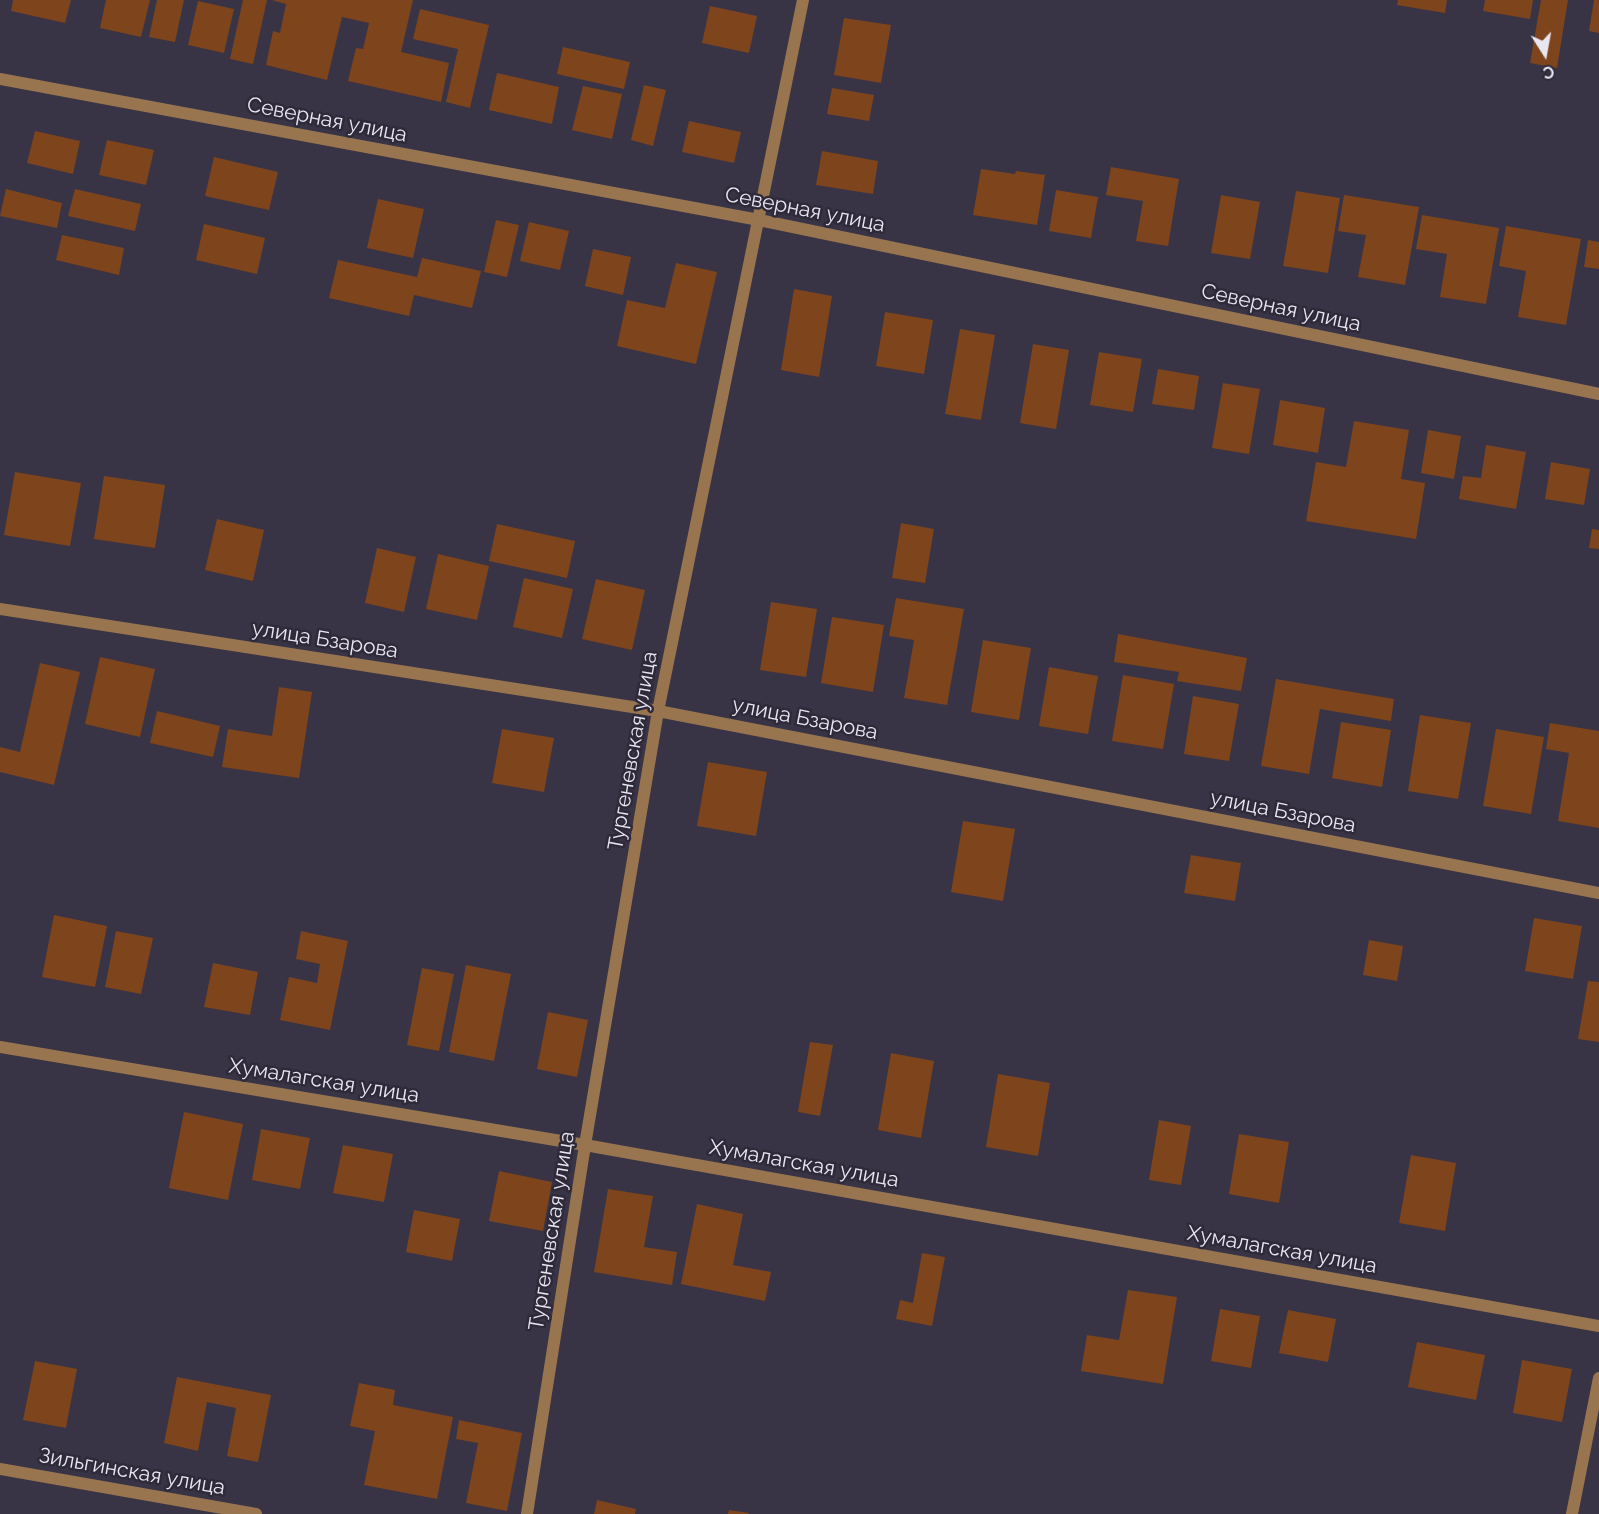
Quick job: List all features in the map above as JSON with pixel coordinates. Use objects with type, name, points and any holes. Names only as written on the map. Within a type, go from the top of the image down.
[{"type":"street","name":"Тургеневская улица","points":[[527,1514],[585,1145],[658,711],[803,0]]},
{"type":"street","name":"Северная улица","points":[[0,79],[759,220],[1599,394]]},
{"type":"street","name":"улица Бзарова","points":[[0,609],[658,711],[1599,893]]},
{"type":"street","name":"Хумалагская улица","points":[[0,1047],[585,1145],[1599,1326]]},
{"type":"street","points":[[1572,1514],[1599,1378]]},
{"type":"street","name":"Зильгинская улица","points":[[0,1468],[256,1514]]},
{"type":"building","points":[[13,0],[71,0],[65,23],[11,11]]},
{"type":"building","points":[[106,0],[150,0],[141,37],[100,28]]},
{"type":"building","points":[[157,0],[184,0],[175,42],[149,37]]},
{"type":"building","points":[[243,0],[267,0],[253,64],[230,59]]},
{"type":"building","points":[[272,0],[413,0],[401,52],[449,63],[441,102],[348,81],[356,48],[363,49],[369,23],[342,17],[327,80],[266,65],[273,31],[280,33],[286,4]]},
{"type":"building","points":[[1398,0],[1447,0],[1445,13],[1397,5]]},
{"type":"building","points":[[1485,0],[1533,0],[1530,19],[1483,11]]},
{"type":"building","points":[[1541,0],[1568,0],[1557,68],[1530,63]]},
{"type":"building","points":[[1594,0],[1599,0],[1599,33],[1589,31]]},
{"type":"building","points":[[198,1],[234,9],[224,53],[188,45]]},
{"type":"building","points":[[710,6],[757,16],[749,53],[702,43]]},
{"type":"building","points":[[420,9],[489,25],[470,108],[446,102],[458,49],[413,39]]},
{"type":"building","points":[[844,18],[891,25],[881,83],[834,75]]},
{"type":"building","points":[[563,47],[630,62],[624,89],[557,74]]},
{"type":"building","points":[[497,73],[559,87],[552,124],[489,110]]},
{"type":"building","points":[[644,85],[666,90],[653,146],[631,140]]},
{"type":"building","points":[[583,86],[622,94],[612,139],[572,130]]},
{"type":"building","points":[[832,88],[874,95],[869,121],[827,114]]},
{"type":"building","points":[[689,121],[741,132],[734,163],[682,152]]},
{"type":"building","points":[[35,131],[80,141],[73,174],[27,163]]},
{"type":"building","points":[[107,140],[154,150],[146,185],[99,175]]},
{"type":"building","points":[[822,151],[878,161],[873,194],[816,185]]},
{"type":"building","points":[[214,157],[278,172],[269,210],[205,196]]},
{"type":"building","points":[[1111,167],[1179,179],[1168,246],[1136,241],[1143,201],[1106,195]]},
{"type":"building","points":[[981,169],[1015,174],[1016,171],[1045,175],[1037,225],[973,215]]},
{"type":"building","points":[[6,189],[62,203],[57,228],[0,216]]},
{"type":"building","points":[[75,189],[141,204],[135,231],[68,216]]},
{"type":"building","points":[[1056,190],[1098,197],[1091,238],[1049,231]]},
{"type":"building","points":[[1296,191],[1340,198],[1328,273],[1283,266]]},
{"type":"building","points":[[1221,195],[1260,202],[1250,259],[1211,253]]},
{"type":"building","points":[[1344,195],[1419,207],[1405,285],[1358,277],[1366,235],[1338,231]]},
{"type":"building","points":[[378,199],[424,209],[413,258],[367,248]]},
{"type":"building","points":[[1422,215],[1499,228],[1486,304],[1440,297],[1447,254],[1416,249]]},
{"type":"building","points":[[496,220],[519,225],[507,277],[484,272]]},
{"type":"building","points":[[529,222],[569,231],[560,270],[520,261]]},
{"type":"building","points":[[204,224],[265,238],[257,274],[196,260]]},
{"type":"building","points":[[1506,226],[1581,239],[1566,325],[1518,317],[1526,271],[1499,266]]},
{"type":"building","points":[[62,235],[124,248],[119,275],[56,260]]},
{"type":"building","points":[[1588,240],[1599,242],[1599,269],[1584,267]]},
{"type":"building","points":[[593,249],[631,257],[623,295],[585,286]]},
{"type":"building","points":[[422,258],[481,271],[472,308],[414,295],[409,316],[329,298],[338,260],[417,277]]},
{"type":"building","points":[[676,263],[717,272],[696,364],[617,346],[627,300],[665,308]]},
{"type":"building","points":[[794,289],[832,296],[819,377],[781,370]]},
{"type":"building","points":[[885,312],[933,320],[924,374],[876,366]]},
{"type":"building","points":[[960,329],[995,335],[981,420],[945,414]]},
{"type":"building","points":[[1033,344],[1069,350],[1056,429],[1020,423]]},
{"type":"building","points":[[1099,352],[1142,359],[1133,412],[1090,405]]},
{"type":"building","points":[[1158,369],[1199,376],[1194,410],[1152,404]]},
{"type":"building","points":[[1223,383],[1260,389],[1249,454],[1212,448]]},
{"type":"building","points":[[1280,400],[1325,408],[1318,453],[1273,445]]},
{"type":"building","points":[[1354,421],[1409,430],[1401,479],[1425,483],[1416,539],[1306,521],[1316,462],[1346,467]]},
{"type":"building","points":[[1428,430],[1461,436],[1454,479],[1421,473]]},
{"type":"building","points":[[1486,445],[1526,452],[1516,509],[1459,499],[1463,476],[1481,478]]},
{"type":"building","points":[[1551,462],[1590,469],[1584,505],[1545,499]]},
{"type":"building","points":[[15,472],[81,483],[70,546],[4,535]]},
{"type":"building","points":[[104,476],[165,485],[155,548],[94,539]]},
{"type":"building","points":[[217,519],[264,530],[253,581],[205,570]]},
{"type":"building","points":[[901,523],[934,529],[925,583],[892,578]]},
{"type":"building","points":[[497,524],[575,541],[567,578],[489,561]]},
{"type":"building","points":[[1592,529],[1599,530],[1599,549],[1589,548]]},
{"type":"building","points":[[377,548],[416,557],[404,612],[365,603]]},
{"type":"building","points":[[438,554],[489,566],[477,620],[426,609]]},
{"type":"building","points":[[524,578],[573,589],[562,638],[513,627]]},
{"type":"building","points":[[596,579],[645,590],[632,650],[582,639]]},
{"type":"building","points":[[896,598],[964,609],[947,705],[904,698],[914,640],[889,636]]},
{"type":"building","points":[[771,602],[817,609],[806,677],[760,670]]},
{"type":"building","points":[[832,617],[884,625],[873,692],[821,683]]},
{"type":"building","points":[[1118,634],[1247,658],[1241,691],[1177,681],[1179,672],[1114,662]]},
{"type":"building","points":[[983,640],[1031,648],[1019,720],[971,712]]},
{"type":"building","points":[[100,657],[155,669],[140,737],[85,724]]},
{"type":"building","points":[[40,663],[80,672],[54,785],[0,772],[0,747],[20,752]]},
{"type":"building","points":[[1049,667],[1098,676],[1088,734],[1039,726]]},
{"type":"building","points":[[1123,675],[1174,684],[1163,749],[1112,741]]},
{"type":"building","points":[[1276,679],[1394,699],[1391,721],[1320,709],[1309,774],[1261,766]]},
{"type":"building","points":[[279,687],[312,692],[299,778],[222,767],[228,729],[272,736]]},
{"type":"building","points":[[1193,696],[1239,704],[1229,761],[1184,754]]},
{"type":"building","points":[[157,711],[220,726],[213,757],[150,743]]},
{"type":"building","points":[[1420,715],[1471,723],[1458,799],[1408,791]]},
{"type":"building","points":[[1341,722],[1391,730],[1382,787],[1332,778]]},
{"type":"building","points":[[1550,723],[1599,731],[1599,828],[1558,821],[1569,753],[1546,749]]},
{"type":"building","points":[[502,729],[554,738],[544,792],[492,783]]},
{"type":"building","points":[[1496,729],[1544,737],[1531,814],[1483,806]]},
{"type":"building","points":[[708,762],[767,772],[756,836],[697,826]]},
{"type":"building","points":[[963,821],[1015,829],[1003,901],[951,892]]},
{"type":"building","points":[[1191,855],[1241,863],[1235,901],[1184,893]]},
{"type":"building","points":[[54,915],[107,926],[95,987],[42,977]]},
{"type":"building","points":[[1534,918],[1582,926],[1573,979],[1525,971]]},
{"type":"building","points":[[116,931],[153,938],[141,994],[105,987]]},
{"type":"building","points":[[301,931],[348,941],[330,1030],[280,1020],[289,977],[317,983],[320,964],[296,959]]},
{"type":"building","points":[[1369,940],[1403,946],[1397,981],[1363,975]]},
{"type":"building","points":[[213,963],[258,972],[250,1015],[204,1007]]},
{"type":"building","points":[[466,965],[511,974],[494,1061],[449,1052]]},
{"type":"building","points":[[422,968],[454,974],[439,1051],[407,1045]]},
{"type":"building","points":[[1588,981],[1599,982],[1599,1042],[1578,1039]]},
{"type":"building","points":[[548,1012],[588,1020],[577,1077],[537,1069]]},
{"type":"building","points":[[810,1042],[833,1045],[820,1116],[798,1112]]},
{"type":"building","points":[[891,1053],[934,1061],[921,1138],[878,1130]]},
{"type":"building","points":[[998,1074],[1050,1083],[1038,1156],[986,1147]]},
{"type":"building","points":[[184,1112],[243,1124],[228,1200],[169,1188]]},
{"type":"building","points":[[1159,1120],[1191,1126],[1181,1185],[1149,1180]]},
{"type":"building","points":[[261,1129],[310,1138],[300,1189],[252,1180]]},
{"type":"building","points":[[1239,1134],[1289,1142],[1279,1203],[1229,1194]]},
{"type":"building","points":[[343,1145],[393,1154],[384,1202],[333,1193]]},
{"type":"building","points":[[1411,1155],[1456,1163],[1445,1231],[1399,1223]]},
{"type":"building","points":[[499,1171],[552,1182],[543,1231],[489,1221]]},
{"type":"building","points":[[608,1189],[653,1196],[644,1247],[677,1252],[672,1285],[594,1272]]},
{"type":"building","points":[[697,1204],[743,1214],[733,1265],[771,1272],[765,1301],[681,1284]]},
{"type":"building","points":[[414,1210],[460,1219],[452,1261],[406,1252]]},
{"type":"building","points":[[922,1253],[945,1257],[932,1326],[896,1319],[900,1300],[913,1303]]},
{"type":"building","points":[[1128,1290],[1177,1297],[1163,1384],[1081,1371],[1087,1335],[1119,1340]]},
{"type":"building","points":[[1220,1309],[1260,1316],[1251,1368],[1211,1361]]},
{"type":"building","points":[[1288,1310],[1336,1319],[1328,1362],[1279,1353]]},
{"type":"building","points":[[1417,1342],[1485,1355],[1476,1400],[1408,1387]]},
{"type":"building","points":[[1522,1360],[1572,1369],[1562,1422],[1513,1413]]},
{"type":"building","points":[[35,1361],[77,1369],[66,1428],[23,1420]]},
{"type":"building","points":[[177,1377],[271,1395],[258,1462],[227,1456],[236,1408],[207,1402],[198,1451],[164,1443]]},
{"type":"building","points":[[359,1383],[395,1390],[393,1405],[453,1417],[437,1499],[364,1485],[375,1431],[350,1426]]},
{"type":"building","points":[[459,1420],[522,1433],[507,1511],[466,1503],[478,1443],[456,1439]]},
{"type":"building","points":[[597,1500],[636,1509],[635,1514],[594,1514]]},
{"type":"building","points":[[729,1510],[749,1513],[728,1514]]}]
